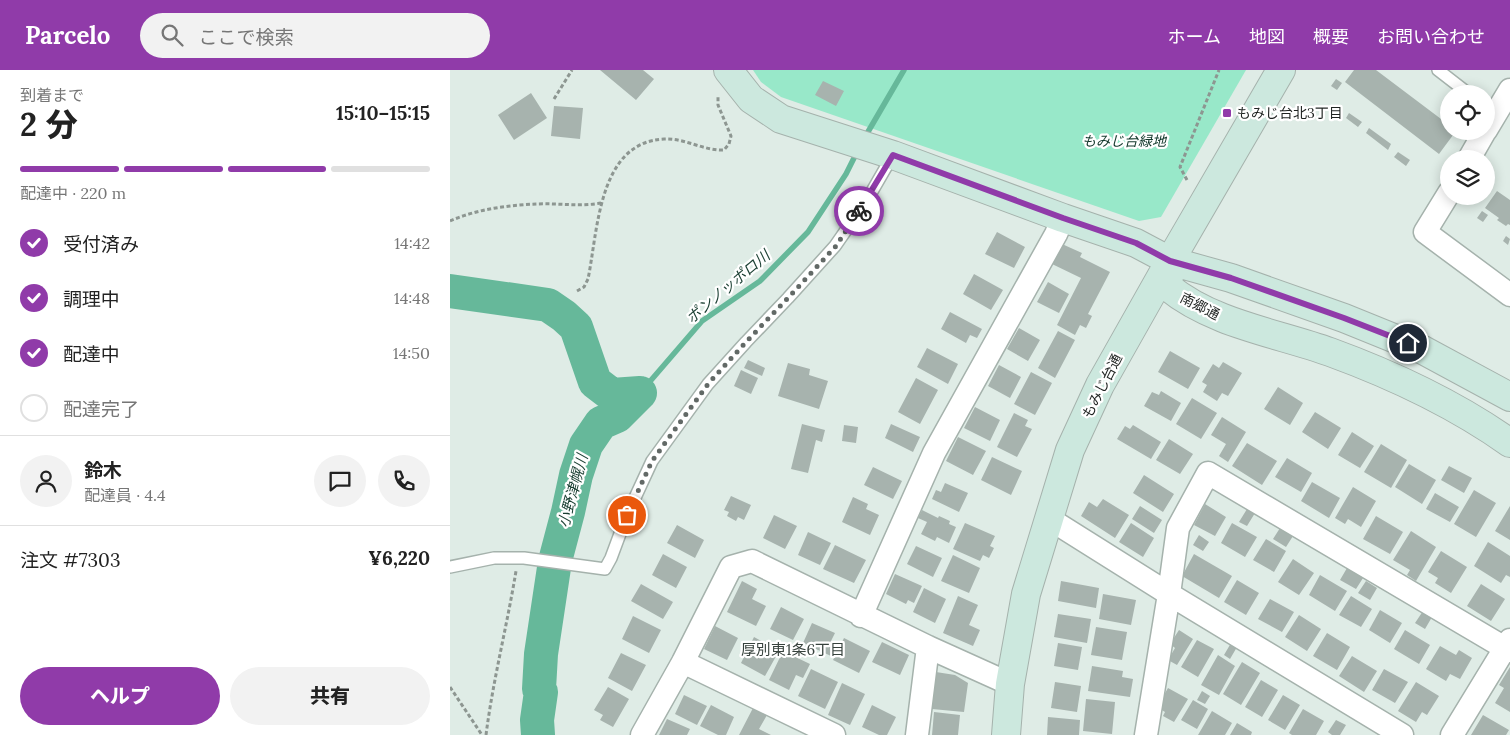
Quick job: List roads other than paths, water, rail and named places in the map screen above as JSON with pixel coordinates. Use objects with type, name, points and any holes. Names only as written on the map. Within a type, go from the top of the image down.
[{"type":"street","name":"もみじ台通","points":[[1006,735],[1010,684],[1026,594],[1070,450],[1100,386],[1281,70]]},
{"type":"street","points":[[729,71],[752,99],[780,119],[885,153],[1136,243],[1170,261],[1231,278],[1353,321],[1424,350],[1510,397]]},
{"type":"street","points":[[1495,111],[1510,90]]},
{"type":"street","points":[[1442,205],[1425,232],[1510,295]]},
{"type":"street","points":[[861,616],[934,453],[1056,234],[1063,218]]},
{"type":"street","name":"南郷通","points":[[1170,261],[1168,288],[1215,316],[1322,350],[1376,370],[1441,400],[1510,443]]},
{"type":"street","points":[[1150,732],[1178,528],[1208,473],[1508,646],[1452,735]]},
{"type":"street","points":[[1048,518],[1169,594],[1402,735]]},
{"type":"street","points":[[642,735],[683,662],[731,567],[752,561],[861,616],[1010,684]]},
{"type":"street","points":[[917,735],[928,647]]},
{"type":"street","points":[[683,662],[834,735]]},
{"type":"lane","points":[[1438,70],[1457,85]]},
{"type":"lane","points":[[450,567],[494,558],[521,558],[605,570],[627,515],[652,461],[708,384],[836,246],[867,200],[885,153]]},
{"type":"waterway","name":"ポンノッポロ川","points":[[865,137],[904,70]]},
{"type":"waterway","name":"ポンノッポロ川","points":[[640,393],[702,321],[760,281],[808,232],[846,174],[857,152]]},
{"type":"waterway","name":"小野津幌川","points":[[450,291],[548,305],[576,327],[595,382],[612,395],[640,393]]},
{"type":"waterway","name":"小野津幌川","points":[[538,735],[537,720],[541,692],[539,689],[541,654],[555,561],[576,475],[586,445],[601,423],[617,416],[640,393]]},
{"type":"place","name":"もみじ台北3丁目","points":[[1227,113]]},
{"type":"district","name":"厚別東1条6丁目","points":[[793,650]]},
{"type":"park label","name":"もみじ台緑地","points":[[1124,141]]}]
